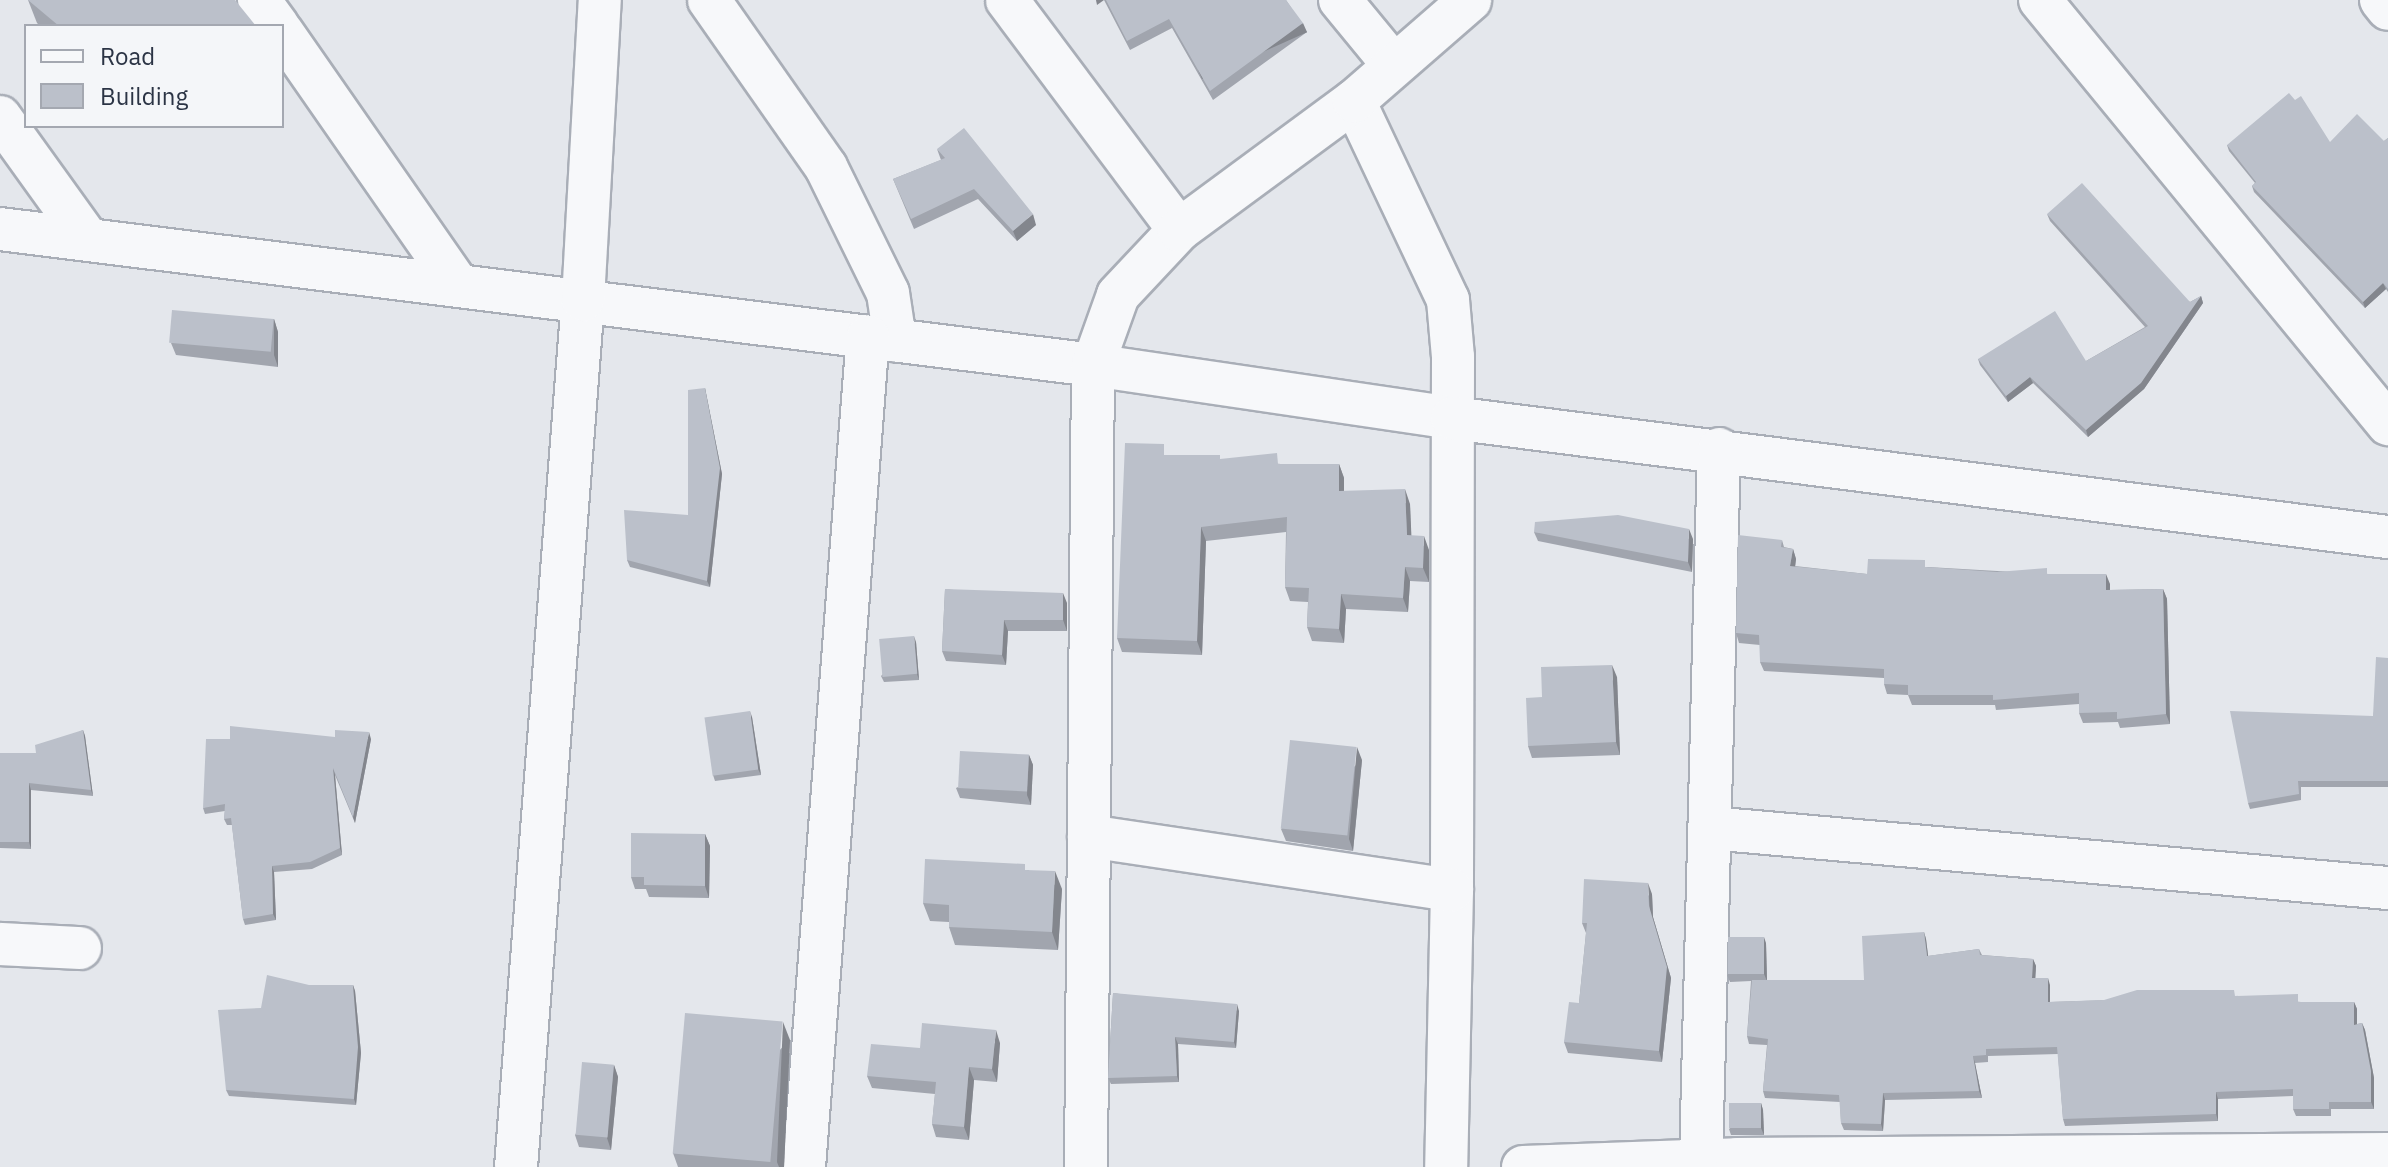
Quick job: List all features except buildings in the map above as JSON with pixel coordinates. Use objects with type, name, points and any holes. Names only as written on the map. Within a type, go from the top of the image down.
[{"type":"street","points":[[259,0],[277,24]]},
{"type":"street","points":[[516,1167],[583,300],[600,0]]},
{"type":"street","points":[[709,0],[826,167],[888,293],[881,338],[804,1167]]},
{"type":"street","points":[[1007,0],[1179,230]]},
{"type":"street","points":[[1340,0],[1392,63]]},
{"type":"street","points":[[1086,1167],[1093,365],[1118,295],[1179,230],[1354,101],[1392,63],[1470,0]]},
{"type":"street","points":[[2381,0],[2388,9]]},
{"type":"street","points":[[2046,2],[2388,424]]},
{"type":"street","points":[[284,35],[457,284]]},
{"type":"street","points":[[1354,101],[1448,300],[1452,418],[1452,890],[1446,1167]]},
{"type":"street","points":[[0,117],[87,238]]},
{"type":"street","points":[[0,229],[1093,365],[1452,418],[1719,449],[2388,537]]},
{"type":"street","points":[[1701,1160],[1719,449]]},
{"type":"street","points":[[1710,828],[2388,888]]},
{"type":"street","points":[[1089,836],[1452,890]]},
{"type":"street","points":[[0,944],[80,948]]},
{"type":"street","points":[[1523,1167],[1701,1160],[1845,1163],[2367,1159]]}]
